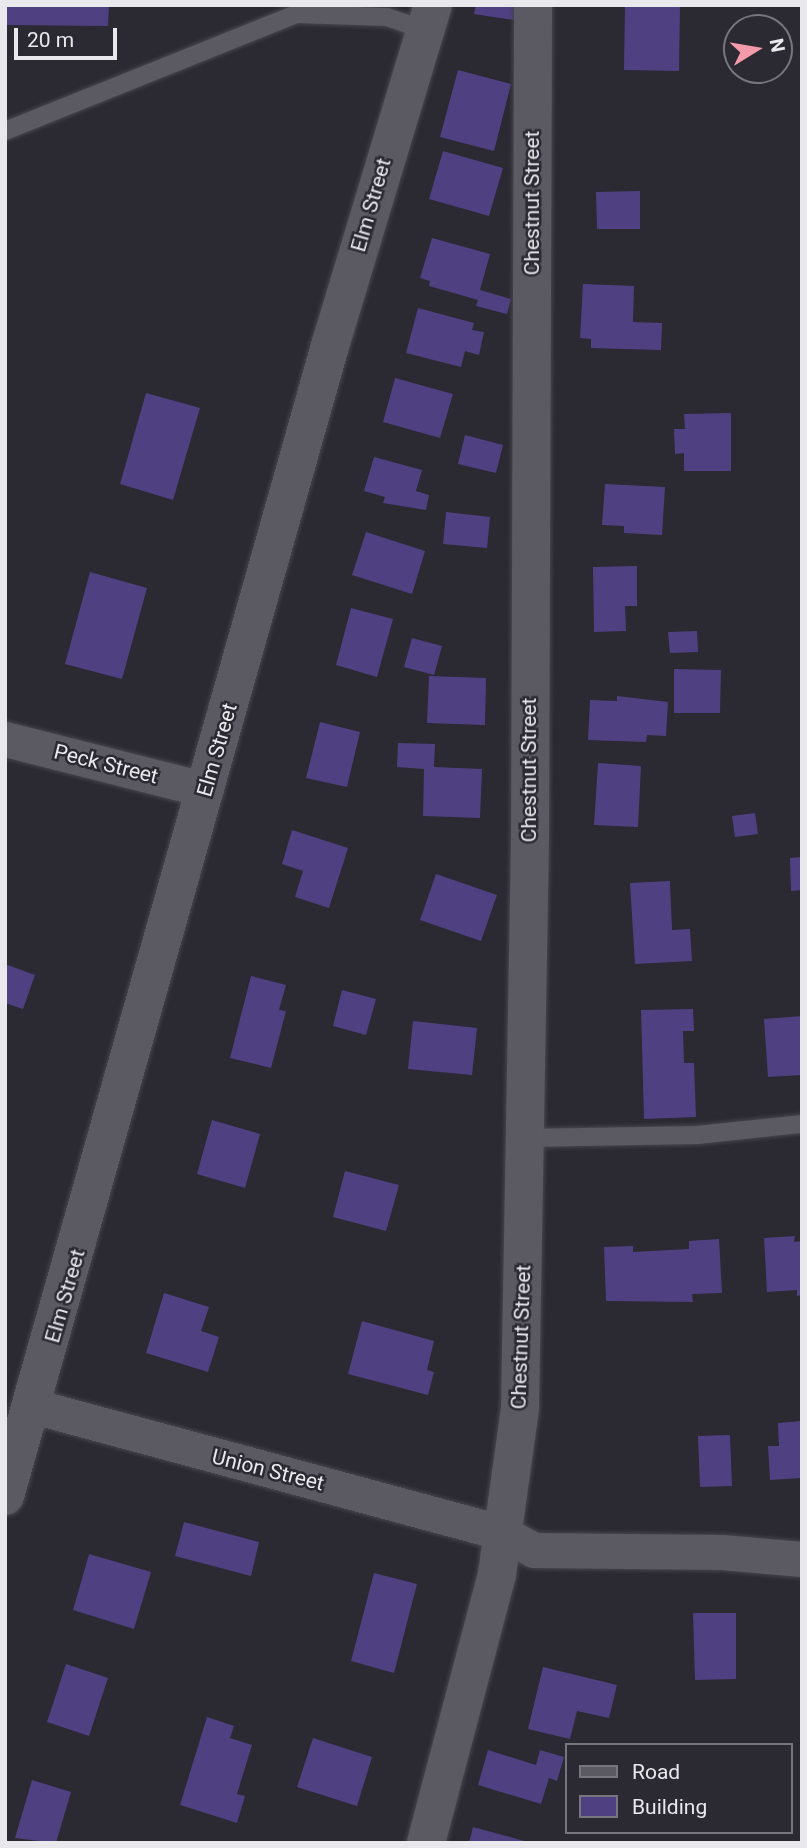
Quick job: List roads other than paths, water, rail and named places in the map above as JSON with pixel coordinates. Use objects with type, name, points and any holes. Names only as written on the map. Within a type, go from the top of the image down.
[{"type":"street","name":"Chestnut Street","points":[[426,1843],[497,1574],[520,1408],[525,1138],[533,5]]},
{"type":"street","name":"Elm Street","points":[[5,1496],[33,1406],[330,346],[429,18]]},
{"type":"street","name":"Peck Street","points":[[5,739],[206,790]]},
{"type":"street","name":"Union Street","points":[[33,1406],[503,1533]]},
{"type":"street","points":[[503,1533],[534,1550],[722,1552],[802,1559]]},
{"type":"lane","points":[[5,131],[296,14],[429,18]]},
{"type":"lane","points":[[525,1138],[697,1135],[802,1124]]}]
